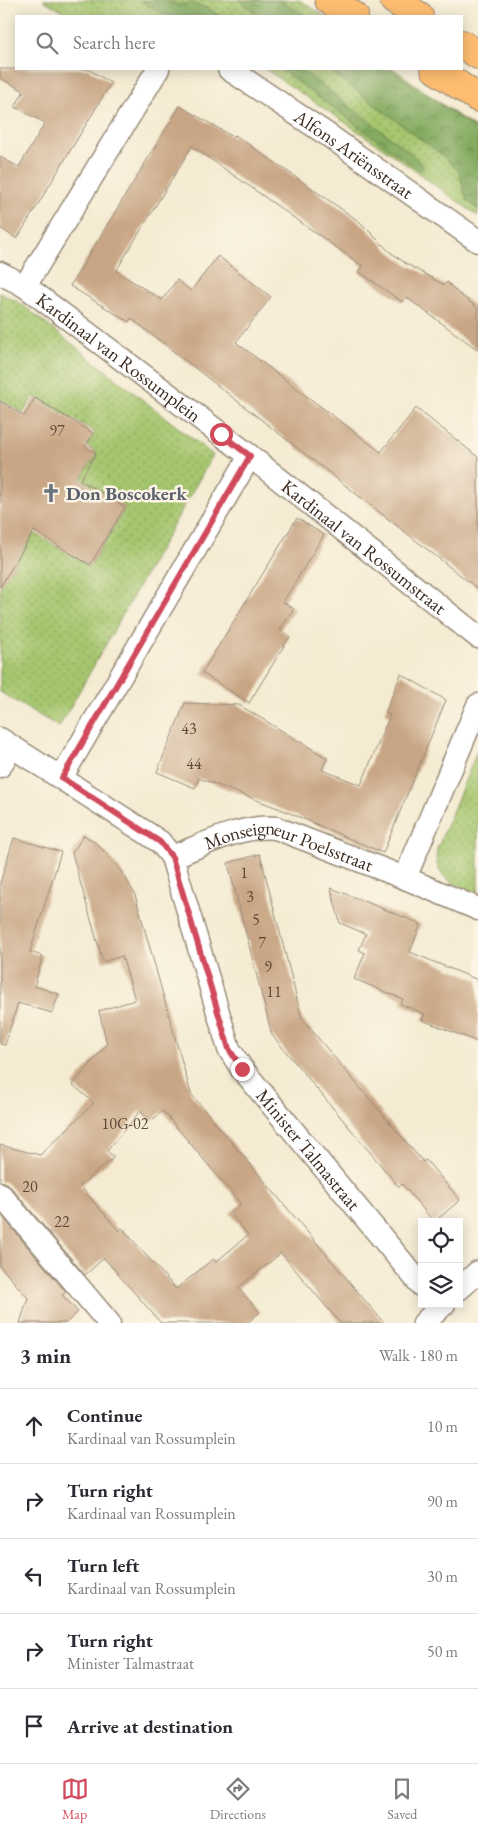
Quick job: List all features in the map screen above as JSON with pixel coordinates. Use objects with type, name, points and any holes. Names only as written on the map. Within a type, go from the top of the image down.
[{"type":"main road","points":[[329,0],[352,15]]},
{"type":"main road","points":[[394,0],[417,15]]},
{"type":"main road","points":[[463,45],[478,55]]},
{"type":"main road","points":[[436,70],[478,98]]},
{"type":"street","name":"Kardinaal van Rossumplein","points":[[25,286],[157,70]]},
{"type":"street","name":"Alfons Ariënsstraat","points":[[230,70],[328,135],[478,241]]},
{"type":"street","name":"Kardinaal van Rossumplein","points":[[0,272],[25,286],[250,456]]},
{"type":"street","name":"Kardinaal van Rossumstraat","points":[[250,456],[478,637]]},
{"type":"street","points":[[62,778],[250,456]]},
{"type":"street","points":[[405,878],[478,705]]},
{"type":"street","points":[[0,766],[6,743],[160,842],[172,857]]},
{"type":"street","name":"Monseigneur Poelsstraat","points":[[172,857],[240,832],[266,827],[276,828],[405,878],[478,909]]},
{"type":"street","name":"Minister Talmastraat","points":[[172,857],[229,1049],[242,1069],[418,1281]]},
{"type":"street","points":[[0,1194],[109,1323]]},
{"type":"street","points":[[463,1285],[478,1272]]},
{"type":"green space","points":[[43,0],[299,0],[323,15],[69,15]]},
{"type":"green space","points":[[140,0],[160,0],[181,5],[192,3],[209,9],[218,15],[164,15]]},
{"type":"green space","points":[[239,0],[280,0],[304,15],[258,15]]},
{"type":"green space","points":[[266,70],[395,70],[478,130],[478,216],[383,148]]},
{"type":"green space","points":[[281,70],[302,70],[412,154],[424,167],[420,171]]},
{"type":"green space","points":[[329,70],[391,70],[478,131],[478,209],[467,201],[459,172],[442,155]]},
{"type":"green space","points":[[0,293],[20,303],[213,455],[59,727],[0,692],[0,566],[10,572],[34,533],[90,566],[126,507],[81,479],[97,453],[87,446],[95,432],[34,396],[23,413],[0,399]]},
{"type":"green space","points":[[478,749],[478,893],[447,879],[438,868],[436,859],[437,849]]},
{"type":"building","points":[[0,69],[90,70],[111,83],[17,239],[0,228],[0,157],[19,167],[45,123],[15,107],[24,91],[0,78]]},
{"type":"building","points":[[180,106],[233,137],[235,135],[360,222],[390,252],[405,263],[444,285],[447,282],[478,308],[478,350],[406,297],[402,302],[359,272],[363,266],[192,146],[116,271],[162,300],[177,280],[191,291],[218,256],[271,297],[236,342],[268,367],[381,452],[416,408],[478,457],[478,589],[131,318],[129,322],[70,286]]},
{"type":"building","name":"Don Boscokerk","points":[[35,398],[93,433],[85,447],[96,453],[80,480],[125,507],[90,565],[34,531],[0,587],[0,401],[24,416]]},
{"type":"building","points":[[297,518],[324,535],[283,602],[294,609],[280,630],[290,636],[249,703],[202,673]]},
{"type":"building","points":[[401,674],[446,700],[383,853],[283,810],[199,778],[195,788],[157,772],[185,703],[239,705],[327,758],[322,770],[361,785],[390,715],[385,713]]},
{"type":"building","points":[[84,835],[97,844],[110,857],[126,878],[135,895],[191,1094],[384,1323],[340,1323],[281,1253],[238,1288],[260,1312],[247,1323],[161,1323],[104,1258],[85,1275],[10,1186],[0,1181],[0,1145],[40,1155],[94,1103],[73,1085],[107,1044],[99,1011],[135,1000],[122,956],[103,962],[72,853]],"holes":[[[140,1111],[151,1121],[163,1111],[241,1204],[230,1213],[248,1235],[216,1262],[213,1259],[176,1289],[122,1228],[119,1231],[80,1186],[114,1157],[107,1151]]]},
{"type":"building","points":[[14,838],[61,852],[30,952],[43,956],[34,986],[59,994],[52,1013],[18,1003],[5,1045],[0,1044],[0,883]]},
{"type":"building","points":[[260,854],[302,1019],[423,1162],[426,1160],[460,1200],[439,1218],[431,1218],[402,1184],[399,1187],[272,1035],[228,863]]},
{"type":"building","points":[[331,888],[421,924],[410,952],[478,980],[478,1042],[422,1020],[425,1014],[400,1004],[403,999],[354,979],[365,953],[359,950],[366,934],[340,923]]},
{"type":"building","points":[[0,1214],[66,1292],[62,1295],[78,1312],[66,1323],[20,1323],[28,1298],[0,1266]]},
{"type":"place","name":"Don Boscokerk","points":[[51,493]]},
{"type":"route","points":[[221,434],[250,456],[62,778],[167,848],[172,857],[229,1049],[242,1069]]}]
